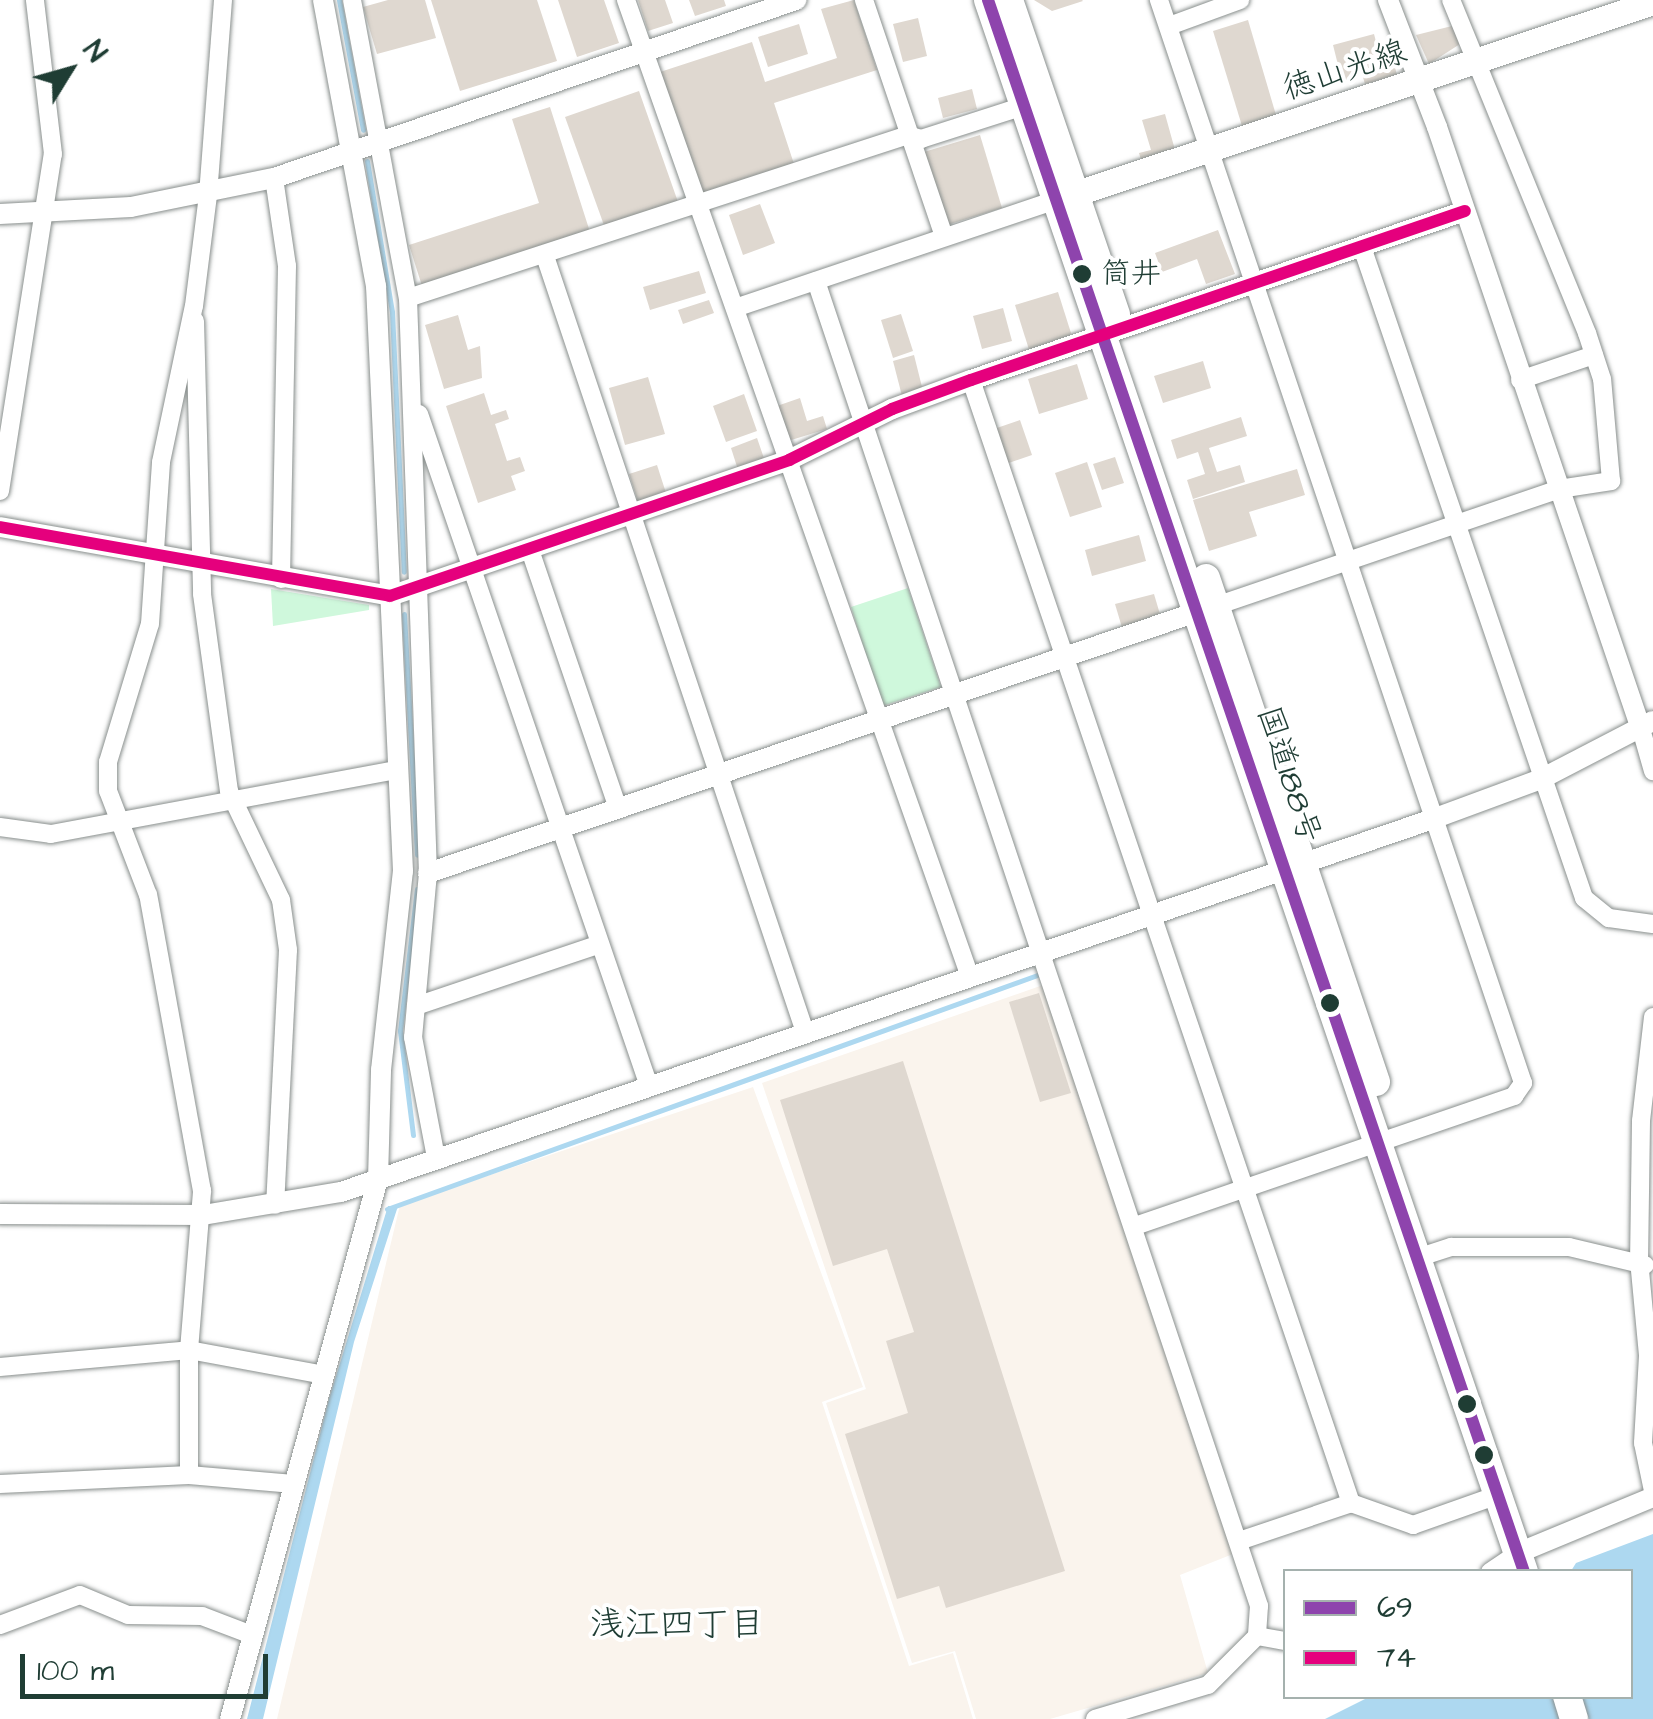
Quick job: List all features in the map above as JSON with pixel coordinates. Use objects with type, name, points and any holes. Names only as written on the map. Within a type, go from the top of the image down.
[{"type":"highway","name":"国道188号","points":[[988,0],[1034,103]]},
{"type":"highway","name":"国道188号","points":[[1009,0],[1034,103],[1529,1562]]},
{"type":"highway","name":"国道188号","points":[[1425,1255],[1498,1495],[1529,1562]]},
{"type":"main road","name":"徳山光線","points":[[1066,197],[1653,2]]},
{"type":"street","points":[[0,492],[47,214],[52,114],[35,0]]},
{"type":"street","points":[[190,1475],[189,1350],[203,1214],[148,895],[140,862],[119,824],[108,762],[142,660],[161,462],[194,306],[208,195],[222,0]]},
{"type":"street","points":[[230,1719],[378,1180],[381,1070],[403,871],[376,286],[323,0]]},
{"type":"street","points":[[352,0],[408,298],[414,400],[414,590],[428,873],[413,1037],[436,1158]]},
{"type":"street","points":[[626,0],[970,977]]},
{"type":"street","points":[[0,214],[47,214],[208,195],[274,178],[796,0]]},
{"type":"street","points":[[864,0],[944,237]]},
{"type":"street","points":[[1135,1226],[1514,1096],[1522,1083],[1251,285],[1160,0]]},
{"type":"street","points":[[1169,26],[1240,0]]},
{"type":"street","points":[[1388,0],[1421,81],[1520,380],[1647,725],[1653,771]]},
{"type":"street","points":[[403,871],[428,873],[1559,489],[1611,481],[1611,437],[1594,355],[1472,62],[1451,0]]},
{"type":"street","points":[[408,298],[908,135],[921,139],[1034,103]]},
{"type":"street","points":[[274,178],[286,266],[282,579]]},
{"type":"street","points":[[735,308],[1066,197]]},
{"type":"street","points":[[0,527],[390,596],[790,460],[971,380],[1466,211]]},
{"type":"street","points":[[1362,247],[1540,779],[1589,905],[1609,918],[1653,924]]},
{"type":"street","points":[[545,256],[805,1032]]},
{"type":"street","points":[[816,282],[1242,1540],[1259,1606],[1257,1636],[1208,1685],[1095,1719]]},
{"type":"street","points":[[194,306],[202,564],[233,801],[281,900],[288,950],[275,1205]]},
{"type":"street","points":[[1520,380],[1594,355]]},
{"type":"street","points":[[971,380],[1351,1503]]},
{"type":"street","points":[[414,400],[648,1086]]},
{"type":"street","points":[[530,550],[618,808]]},
{"type":"street","points":[[0,1214],[203,1214],[275,1205],[378,1180],[1433,819],[1540,779],[1647,725]]},
{"type":"street","points":[[0,827],[51,834],[398,770]]},
{"type":"street","points":[[416,1006],[600,944]]},
{"type":"street","points":[[1502,1569],[1529,1562],[1653,1494],[1643,1443],[1648,1356],[1640,1121],[1653,1017]]},
{"type":"street","points":[[1425,1255],[1569,1247],[1646,1265]]},
{"type":"street","points":[[0,1366],[189,1350],[324,1375]]},
{"type":"street","points":[[0,1484],[190,1475],[294,1484]]},
{"type":"street","points":[[1242,1540],[1351,1503],[1413,1525],[1498,1495]]},
{"type":"street","points":[[0,1625],[80,1595],[128,1615],[202,1616],[252,1635]]},
{"type":"street","points":[[1257,1636],[1283,1641]]},
{"type":"shaded area","points":[[1043,985],[1238,1552],[1180,1575],[1208,1673],[1050,1719],[976,1719],[955,1651],[912,1663],[826,1403],[866,1389],[762,1083]]},
{"type":"shaded area","points":[[753,1087],[863,1387],[822,1402],[909,1666],[953,1653],[973,1719],[277,1719],[400,1205]]},
{"type":"green space","points":[[908,588],[941,687],[882,706],[851,607]]},
{"type":"green space","points":[[271,589],[369,605],[369,610],[273,626]]},
{"type":"water","points":[[388,1206],[398,1206],[354,1342],[263,1719],[247,1719],[329,1399]]},
{"type":"water","points":[[1653,1534],[1653,1719],[1325,1719],[1365,1699],[1633,1699],[1633,1569],[1572,1569],[1576,1563]]},
{"type":"building","points":[[388,0],[425,0],[436,38],[377,54],[363,7]]},
{"type":"building","points":[[431,0],[537,0],[557,61],[460,91]]},
{"type":"building","points":[[558,0],[604,0],[619,43],[577,57]]},
{"type":"building","points":[[638,0],[665,0],[673,23],[648,31]]},
{"type":"building","points":[[689,0],[724,0],[726,6],[695,16]]},
{"type":"building","points":[[854,0],[877,70],[774,103],[794,164],[701,195],[660,72],[752,42],[765,82],[837,58],[821,9]]},
{"type":"building","points":[[1034,0],[1082,0],[1083,1],[1052,11]]},
{"type":"building","points":[[918,18],[927,56],[903,62],[893,24]]},
{"type":"building","points":[[1248,20],[1276,115],[1242,126],[1213,31]]},
{"type":"building","points":[[799,24],[808,54],[768,67],[758,37]]},
{"type":"building","points":[[1452,26],[1460,44],[1429,64],[1416,35]]},
{"type":"building","points":[[1374,34],[1379,53],[1350,61],[1355,78],[1342,81],[1333,45]]},
{"type":"building","points":[[1391,52],[1397,75],[1365,84],[1358,61]]},
{"type":"building","points":[[972,89],[977,109],[943,118],[938,98]]},
{"type":"building","points":[[639,91],[678,202],[605,228],[565,117]]},
{"type":"building","points":[[550,107],[590,232],[422,286],[409,245],[539,203],[512,119]]},
{"type":"building","points":[[1165,114],[1175,150],[1141,160],[1139,153],[1151,150],[1142,120]]},
{"type":"building","points":[[980,135],[1002,208],[947,225],[924,152]]},
{"type":"building","points":[[760,204],[775,243],[743,255],[729,215]]},
{"type":"building","points":[[1218,230],[1235,274],[1206,284],[1197,259],[1162,272],[1155,253]]},
{"type":"building","points":[[699,271],[706,293],[650,310],[643,287]]},
{"type":"building","points":[[1058,292],[1071,333],[1066,345],[1031,356],[1015,305]]},
{"type":"building","points":[[709,300],[714,313],[683,324],[678,310]]},
{"type":"building","points":[[1003,308],[1012,341],[982,349],[973,316]]},
{"type":"building","points":[[901,314],[913,351],[893,358],[881,320]]},
{"type":"building","points":[[458,315],[468,350],[480,346],[482,378],[444,389],[425,325]]},
{"type":"building","points":[[914,355],[923,391],[902,396],[893,361]]},
{"type":"building","points":[[1203,361],[1211,388],[1163,403],[1154,376]]},
{"type":"building","points":[[1077,364],[1088,399],[1039,414],[1028,379]]},
{"type":"building","points":[[648,377],[665,434],[625,445],[609,388]]},
{"type":"building","points":[[484,393],[491,415],[506,410],[509,419],[495,424],[507,461],[520,457],[525,471],[511,476],[516,490],[478,503],[446,406]]},
{"type":"building","points":[[744,394],[757,431],[726,442],[713,406]]},
{"type":"building","points":[[800,398],[807,421],[823,416],[827,429],[788,441],[777,406]]},
{"type":"building","points":[[1241,417],[1247,436],[1209,448],[1217,472],[1240,465],[1245,482],[1193,499],[1187,480],[1205,474],[1198,452],[1177,459],[1171,440]]},
{"type":"building","points":[[1020,420],[1032,455],[1003,465],[991,430]]},
{"type":"building","points":[[757,438],[767,467],[740,476],[731,448]]},
{"type":"building","points":[[1115,457],[1124,483],[1102,490],[1093,464]]},
{"type":"building","points":[[1087,462],[1102,507],[1070,517],[1055,473]]},
{"type":"building","points":[[657,465],[666,493],[638,502],[629,474]]},
{"type":"building","points":[[1297,469],[1305,495],[1249,512],[1257,536],[1209,551],[1193,500]]},
{"type":"building","points":[[1139,535],[1146,561],[1092,576],[1085,550]]},
{"type":"building","points":[[1154,594],[1162,621],[1123,631],[1115,604]]},
{"type":"building","points":[[1039,993],[1071,1093],[1040,1102],[1009,1002]]},
{"type":"building","points":[[903,1061],[1065,1571],[946,1608],[939,1586],[897,1599],[845,1434],[908,1413],[886,1341],[914,1332],[887,1249],[833,1266],[780,1100]]},
{"type":"waterway","points":[[339,0],[363,130]]},
{"type":"waterway","points":[[367,161],[392,312],[404,572]]},
{"type":"waterway","points":[[404,614],[417,855]]},
{"type":"waterway","points":[[413,1135],[400,1031],[417,889]]},
{"type":"waterway","points":[[387,1209],[1043,973]]},
{"type":"transit line","name":"69","points":[[988,0],[1523,1569]]},
{"type":"transit line","name":"74","points":[[0,527],[390,596],[789,460],[892,409],[971,380],[1465,211]]},
{"type":"place","name":"筒井","points":[[1082,274]]},
{"type":"district","name":"浅江四丁目","points":[[677,1625]]}]
